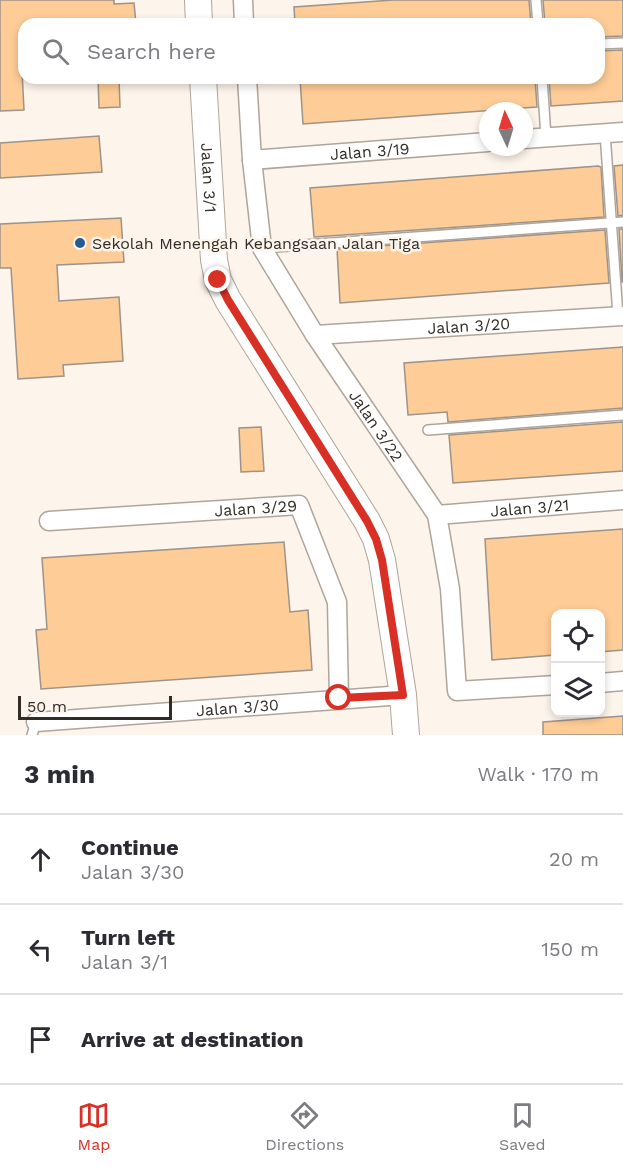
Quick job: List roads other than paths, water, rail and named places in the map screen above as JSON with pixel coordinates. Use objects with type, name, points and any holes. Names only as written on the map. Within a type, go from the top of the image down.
[{"type":"street","points":[[198,0],[199,18]]},
{"type":"street","points":[[243,0],[244,18]]},
{"type":"street","name":"Jalan 3/1","points":[[203,84],[214,260],[218,280],[228,300],[367,521],[376,539],[382,560],[403,695],[406,735]]},
{"type":"street","name":"Jalan 3/22","points":[[247,84],[252,160],[262,249],[315,335],[437,515],[450,588],[458,691],[551,685]]},
{"type":"street","points":[[533,138],[614,132]]},
{"type":"street","name":"Jalan 3/19","points":[[252,160],[479,143]]},
{"type":"street","name":"Jalan 3/20","points":[[315,335],[621,316]]},
{"type":"street","name":"Jalan 3/21","points":[[437,515],[623,500]]},
{"type":"street","name":"Jalan 3/29","points":[[49,520],[299,506],[337,602],[339,698]]},
{"type":"street","points":[[605,683],[623,681]]},
{"type":"street","name":"Jalan 3/30","points":[[34,729],[339,698],[403,695]]},
{"type":"lane","points":[[536,0],[538,18]]},
{"type":"lane","points":[[605,44],[623,43]]},
{"type":"lane","points":[[542,84],[546,137]]},
{"type":"lane","points":[[614,132],[612,223],[621,316]]},
{"type":"lane","points":[[262,249],[623,222]]},
{"type":"lane","points":[[428,430],[623,415]]},
{"type":"place","name":"Sekolah Menengah Kebangsaan Jalan Tiga","points":[[80,243]]}]
